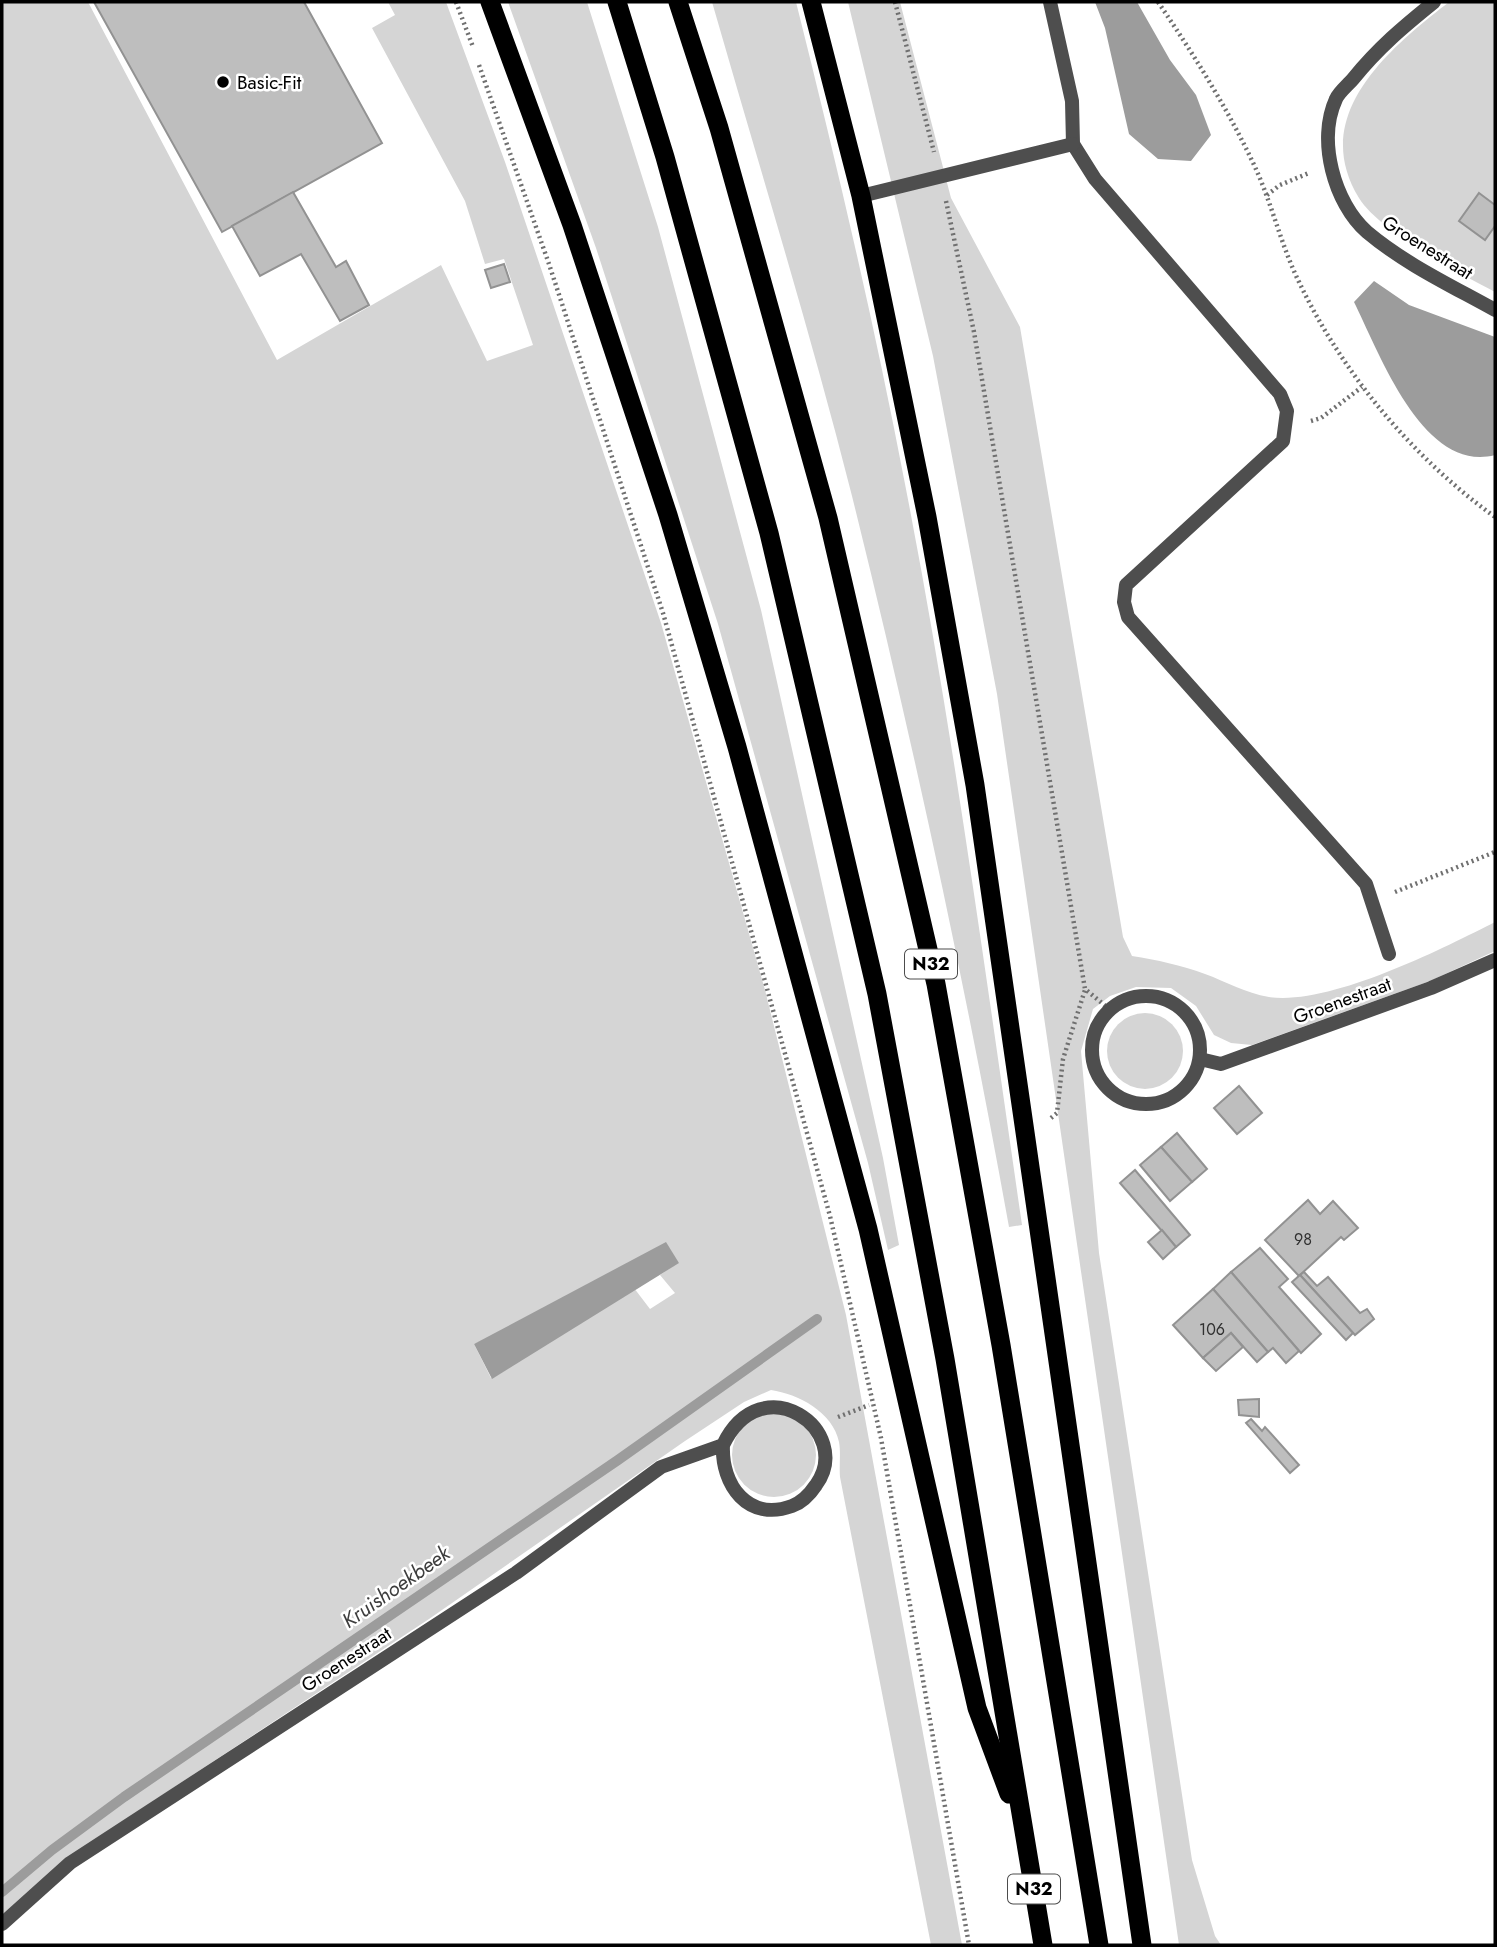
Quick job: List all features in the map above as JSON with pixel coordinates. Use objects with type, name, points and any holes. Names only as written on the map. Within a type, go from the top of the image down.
[{"type":"highway","points":[[489,2],[577,238],[668,515],[737,747],[868,1229],[977,1708],[1024,1833]]},
{"type":"highway","name":"N32","points":[[617,2],[666,157],[769,533],[877,994],[945,1359],[1043,1945]]},
{"type":"highway","name":"N32","points":[[678,2],[719,128],[828,518],[936,984],[1001,1345],[1099,1945]]},
{"type":"highway","points":[[811,2],[861,196],[927,517],[972,771],[1142,1945]]},
{"type":"street","points":[[1050,2],[1072,101],[1073,144],[1095,179],[1280,394],[1287,411],[1287,427],[1283,441],[1126,584],[1124,602],[1128,617],[1366,884],[1389,954]]},
{"type":"street","name":"Groenestraat","points":[[1434,2],[1382,43],[1336,99],[1328,139],[1329,167],[1340,198],[1365,230],[1406,260],[1495,310]]},
{"type":"street","points":[[861,196],[1073,144]]},
{"type":"street","name":"Groenestraat","points":[[1200,1059],[1221,1064],[1431,988],[1495,960]]},
{"type":"street","points":[[1133,997],[1160,997],[1184,1010],[1198,1032],[1200,1059],[1193,1079],[1179,1094],[1160,1103],[1139,1104],[1119,1098],[1104,1085],[1093,1066],[1091,1046],[1097,1026],[1110,1009],[1133,997]]},
{"type":"street","points":[[782,1407],[800,1414],[814,1426],[823,1442],[823,1471],[809,1495],[793,1506],[775,1509],[756,1507],[740,1497],[728,1482],[722,1464],[723,1445],[731,1428],[745,1415],[763,1408],[782,1407]]},
{"type":"street","name":"Groenestraat","points":[[2,1924],[70,1863],[516,1573],[661,1467],[723,1445]]},
{"type":"path","points":[[456,2],[549,264],[663,613],[827,1203],[881,1438],[969,1945]]},
{"type":"path","points":[[895,2],[940,176],[977,346],[1085,989],[1063,1059],[1057,1113],[1025,1138]]},
{"type":"path","points":[[1158,2],[1223,102],[1267,195],[1297,279],[1315,313],[1362,387],[1422,455],[1495,517]]},
{"type":"path","points":[[1267,195],[1297,177],[1329,167]]},
{"type":"path","points":[[1287,427],[1321,418],[1362,387]]},
{"type":"path","points":[[1370,900],[1429,881],[1495,852]]},
{"type":"path","points":[[1085,989],[1110,1009]]},
{"type":"path","points":[[814,1426],[869,1405]]},
{"type":"shaded area","points":[[2,2],[88,2],[277,360],[441,265],[487,361],[533,345],[504,259],[485,264],[465,201],[372,28],[395,15],[388,2],[446,2],[505,162],[661,623],[765,990],[846,1315],[962,1945],[931,1945],[840,1477],[839,1442],[830,1422],[813,1406],[771,1390],[744,1402],[685,1441],[429,1619],[88,1844],[2,1915]],"holes":[[[679,1262],[660,1275],[675,1293],[650,1309],[634,1288],[491,1378],[474,1344]]]},
{"type":"shaded area","points":[[508,2],[587,2],[658,227],[761,610],[883,1158],[899,1245],[888,1250],[868,1163],[718,624],[596,248]]},
{"type":"shaded area","points":[[712,2],[796,2],[867,302],[922,576],[968,854],[1022,1225],[1009,1227],[936,860],[852,496],[802,310]]},
{"type":"shaded area","points":[[848,2],[900,2],[951,198],[1020,327],[1123,937],[1132,956],[1187,968],[1260,995],[1294,997],[1322,993],[1385,973],[1495,922],[1495,951],[1430,981],[1252,1045],[1231,1043],[1214,1035],[1196,1006],[1171,988],[1136,987],[1110,996],[1093,1009],[1081,1051],[1099,1253],[1192,1860],[1215,1936],[1221,1945],[1179,1945],[997,694],[933,356]]},
{"type":"shaded area","points":[[1095,2],[1137,2],[1170,60],[1196,95],[1211,135],[1191,161],[1158,159],[1129,134],[1105,28]]},
{"type":"shaded area","points":[[1449,2],[1495,2],[1495,292],[1422,251],[1384,224],[1359,198],[1346,168],[1343,139],[1350,112],[1363,86],[1381,62],[1403,40]]},
{"type":"shaded area","points":[[1374,281],[1409,305],[1495,337],[1495,455],[1469,456],[1446,446],[1425,428],[1407,404],[1376,350],[1354,302]]},
{"type":"shaded area","points":[[1138,1013],[1152,1013],[1166,1019],[1177,1030],[1183,1051],[1180,1066],[1172,1078],[1152,1089],[1138,1089],[1124,1083],[1113,1072],[1107,1058],[1107,1044],[1113,1030],[1124,1019]]},
{"type":"shaded area","points":[[666,1242],[679,1263],[492,1379],[474,1344]]},
{"type":"shaded area","points":[[774,1413],[790,1416],[804,1425],[813,1439],[816,1455],[813,1471],[804,1485],[790,1494],[774,1497],[758,1494],[744,1485],[735,1471],[732,1455],[735,1439],[744,1425],[758,1416]]},
{"type":"building","points":[[94,2],[304,2],[382,143],[222,232]]},
{"type":"building","points":[[293,192],[336,267],[346,261],[369,305],[340,321],[301,254],[260,276],[232,226]]},
{"type":"building","points":[[1479,193],[1495,205],[1495,226],[1485,240],[1459,221]]},
{"type":"building","points":[[504,264],[510,282],[491,288],[485,270]]},
{"type":"building","points":[[1239,1086],[1262,1113],[1237,1134],[1214,1108]]},
{"type":"building","points":[[1177,1133],[1207,1169],[1192,1182],[1161,1147]]},
{"type":"building","points":[[1161,1147],[1192,1182],[1170,1201],[1140,1165]]},
{"type":"building","points":[[1135,1170],[1190,1235],[1176,1247],[1120,1183]]},
{"type":"building","points":[[1308,1200],[1320,1214],[1333,1201],[1358,1228],[1344,1240],[1341,1237],[1299,1276],[1265,1240]]},
{"type":"building","points":[[1162,1230],[1176,1247],[1163,1259],[1148,1242]]},
{"type":"building","points":[[1260,1248],[1288,1279],[1279,1287],[1321,1334],[1301,1353],[1231,1272]]},
{"type":"building","points":[[1231,1272],[1299,1351],[1286,1363],[1273,1348],[1268,1352],[1213,1289]]},
{"type":"building","points":[[1304,1272],[1317,1286],[1328,1277],[1360,1313],[1367,1309],[1374,1319],[1355,1335],[1300,1275]]},
{"type":"building","points":[[1300,1275],[1353,1333],[1346,1340],[1292,1282]]},
{"type":"building","points":[[1213,1289],[1268,1352],[1257,1362],[1231,1333],[1203,1358],[1173,1325]]},
{"type":"building","points":[[1231,1333],[1243,1347],[1216,1371],[1203,1358]]},
{"type":"building","points":[[1259,1399],[1259,1417],[1239,1415],[1238,1400]]},
{"type":"building","points":[[1251,1419],[1262,1431],[1265,1427],[1299,1465],[1290,1473],[1246,1423]]},
{"type":"waterway","name":"Kruishoekbeek","points":[[2,1892],[52,1850],[124,1797],[618,1460],[817,1319]]},
{"type":"place","name":"Basic-Fit","points":[[223,82]]}]
